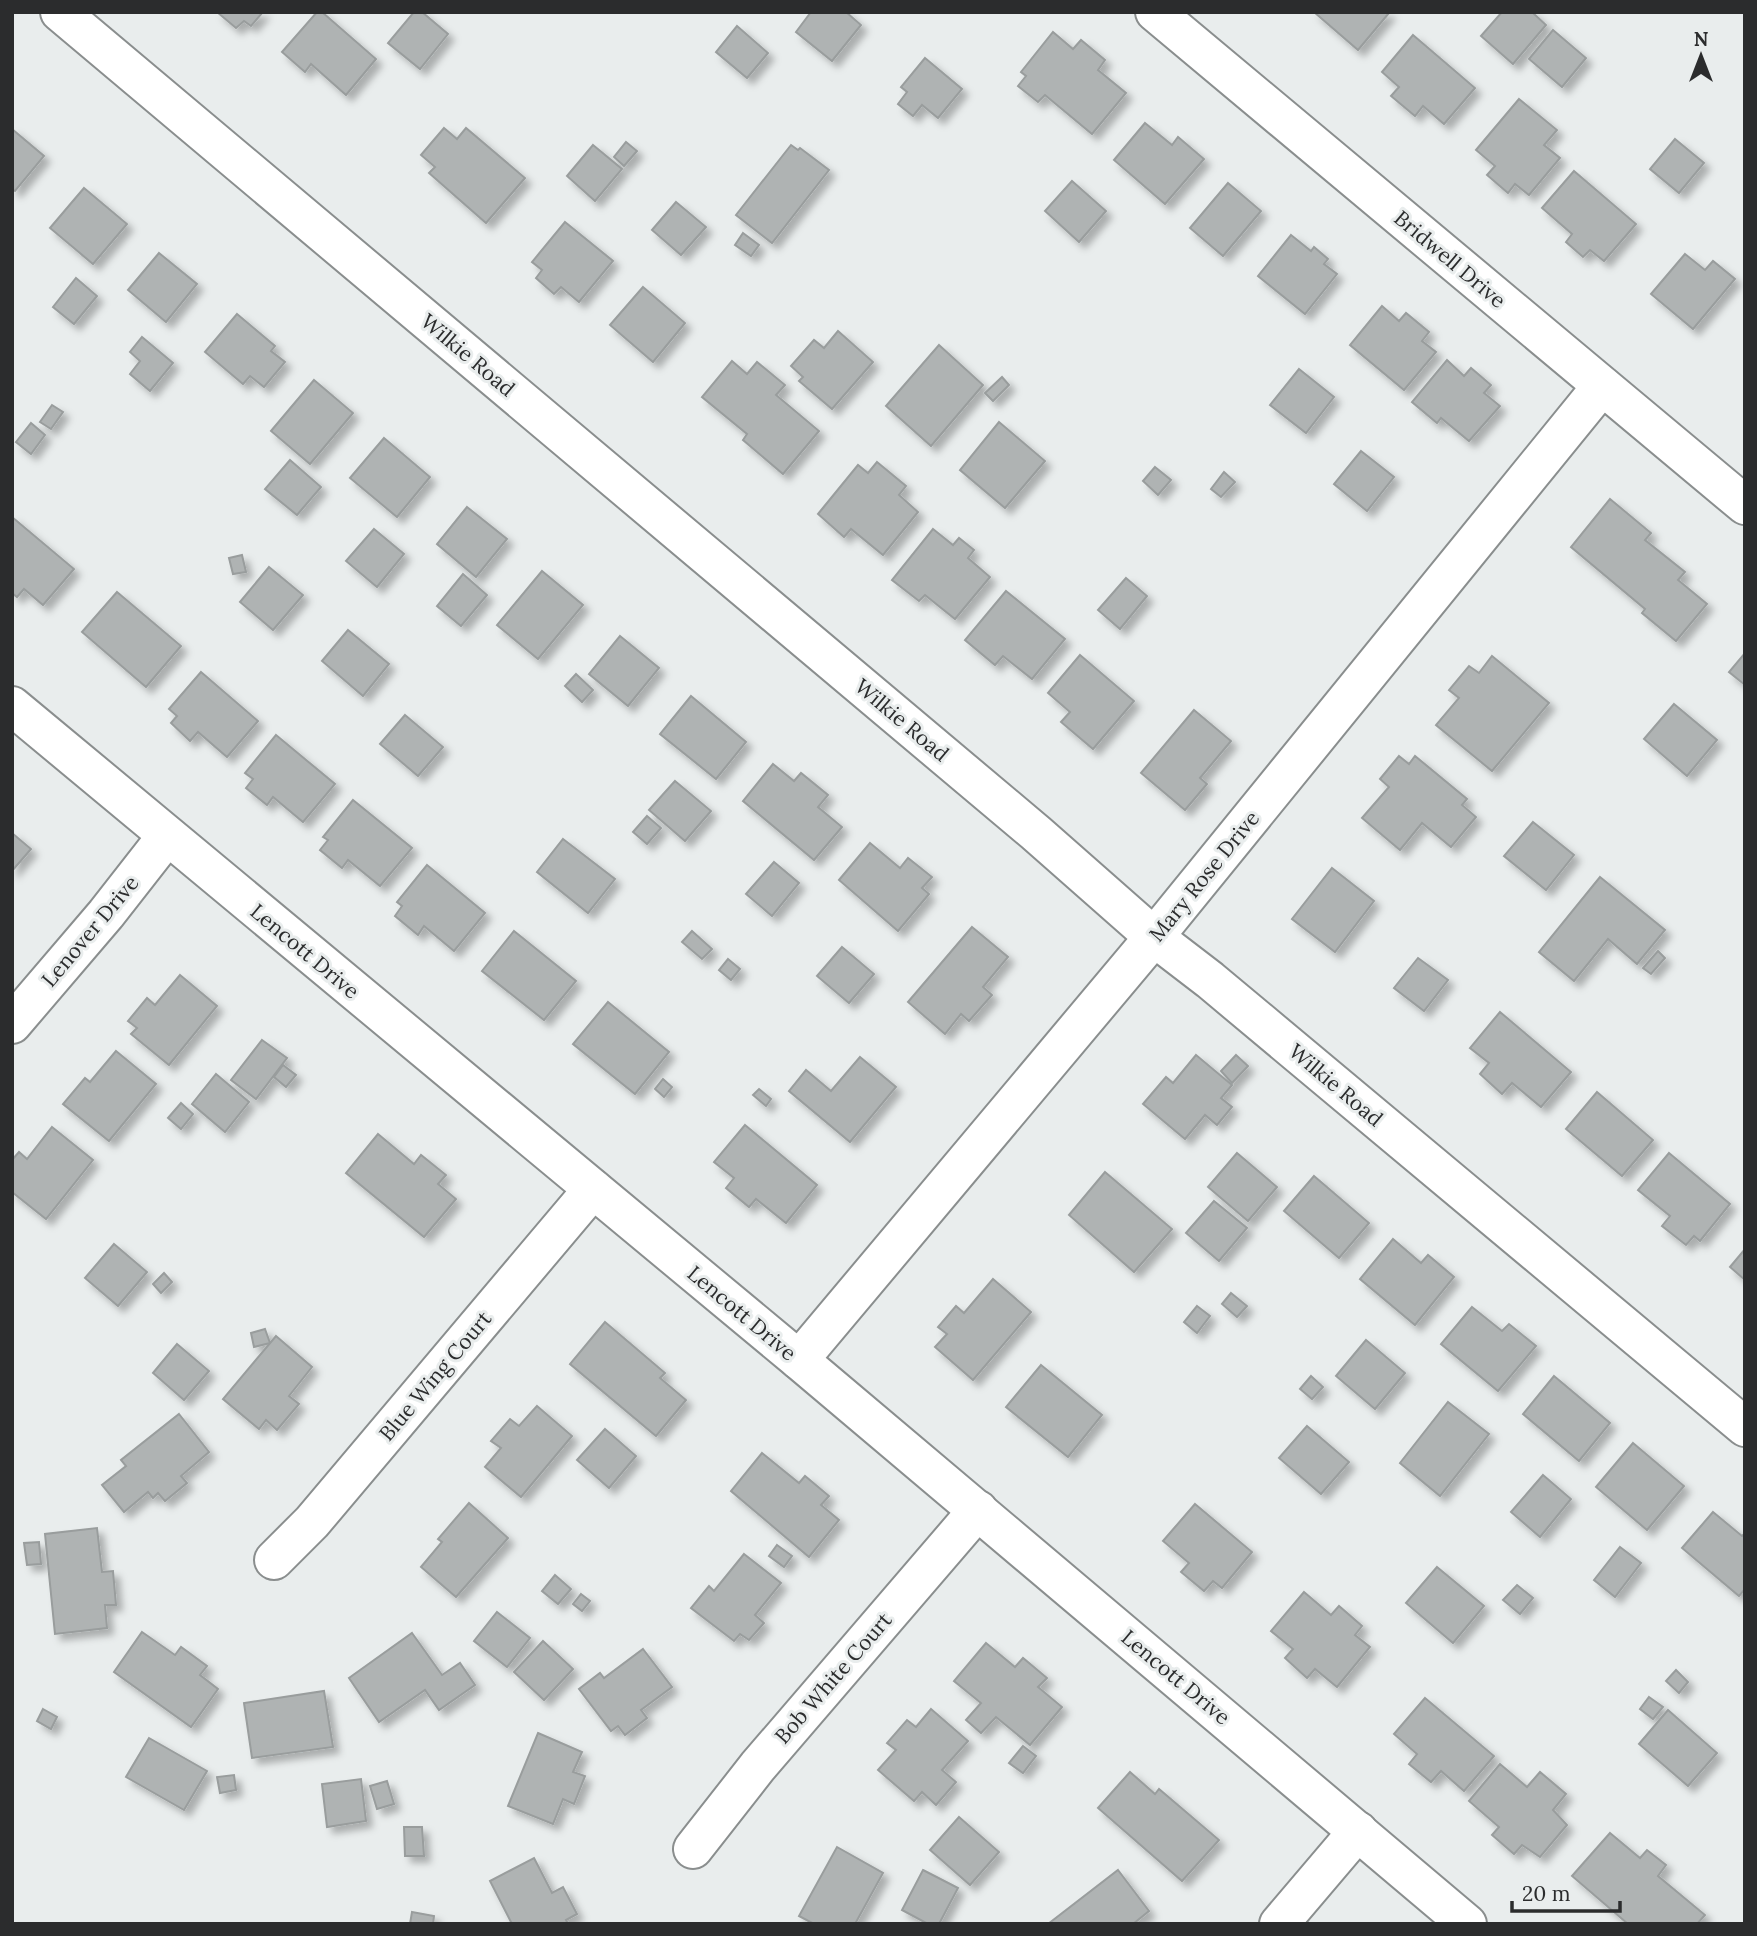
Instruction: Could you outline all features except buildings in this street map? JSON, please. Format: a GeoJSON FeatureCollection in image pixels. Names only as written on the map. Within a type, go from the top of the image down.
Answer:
{"type":"FeatureCollection","features":[{"type":"Feature","properties":{"kind":"street","name":"Wilkie Road"},"geometry":{"type":"LineString","coordinates":[[60,12],[1025,824],[1154,937],[1210,980],[1745,1427]]}},
{"type":"Feature","properties":{"kind":"street","name":"Bridwell Drive"},"geometry":{"type":"LineString","coordinates":[[1155,12],[1745,505]]}},
{"type":"Feature","properties":{"kind":"street","name":"Mary Rose Drive"},"geometry":{"type":"LineString","coordinates":[[799,1360],[1154,937],[1602,386]]}},
{"type":"Feature","properties":{"kind":"street","name":"Lencott Drive"},"geometry":{"type":"LineString","coordinates":[[12,706],[799,1360],[1467,1924]]}},
{"type":"Feature","properties":{"kind":"street","name":"Lenover Drive"},"geometry":{"type":"LineString","coordinates":[[12,1024],[107,914],[167,836]]}},
{"type":"Feature","properties":{"kind":"street","name":"Blue Wing Court"},"geometry":{"type":"LineString","coordinates":[[274,1560],[312,1522],[593,1189]]}},
{"type":"Feature","properties":{"kind":"street","name":"Bob White Court"},"geometry":{"type":"LineString","coordinates":[[693,1849],[758,1766],[978,1510]]}},
{"type":"Feature","properties":{"kind":"street"},"geometry":{"type":"LineString","coordinates":[[1279,1924],[1358,1831]]}}]}
